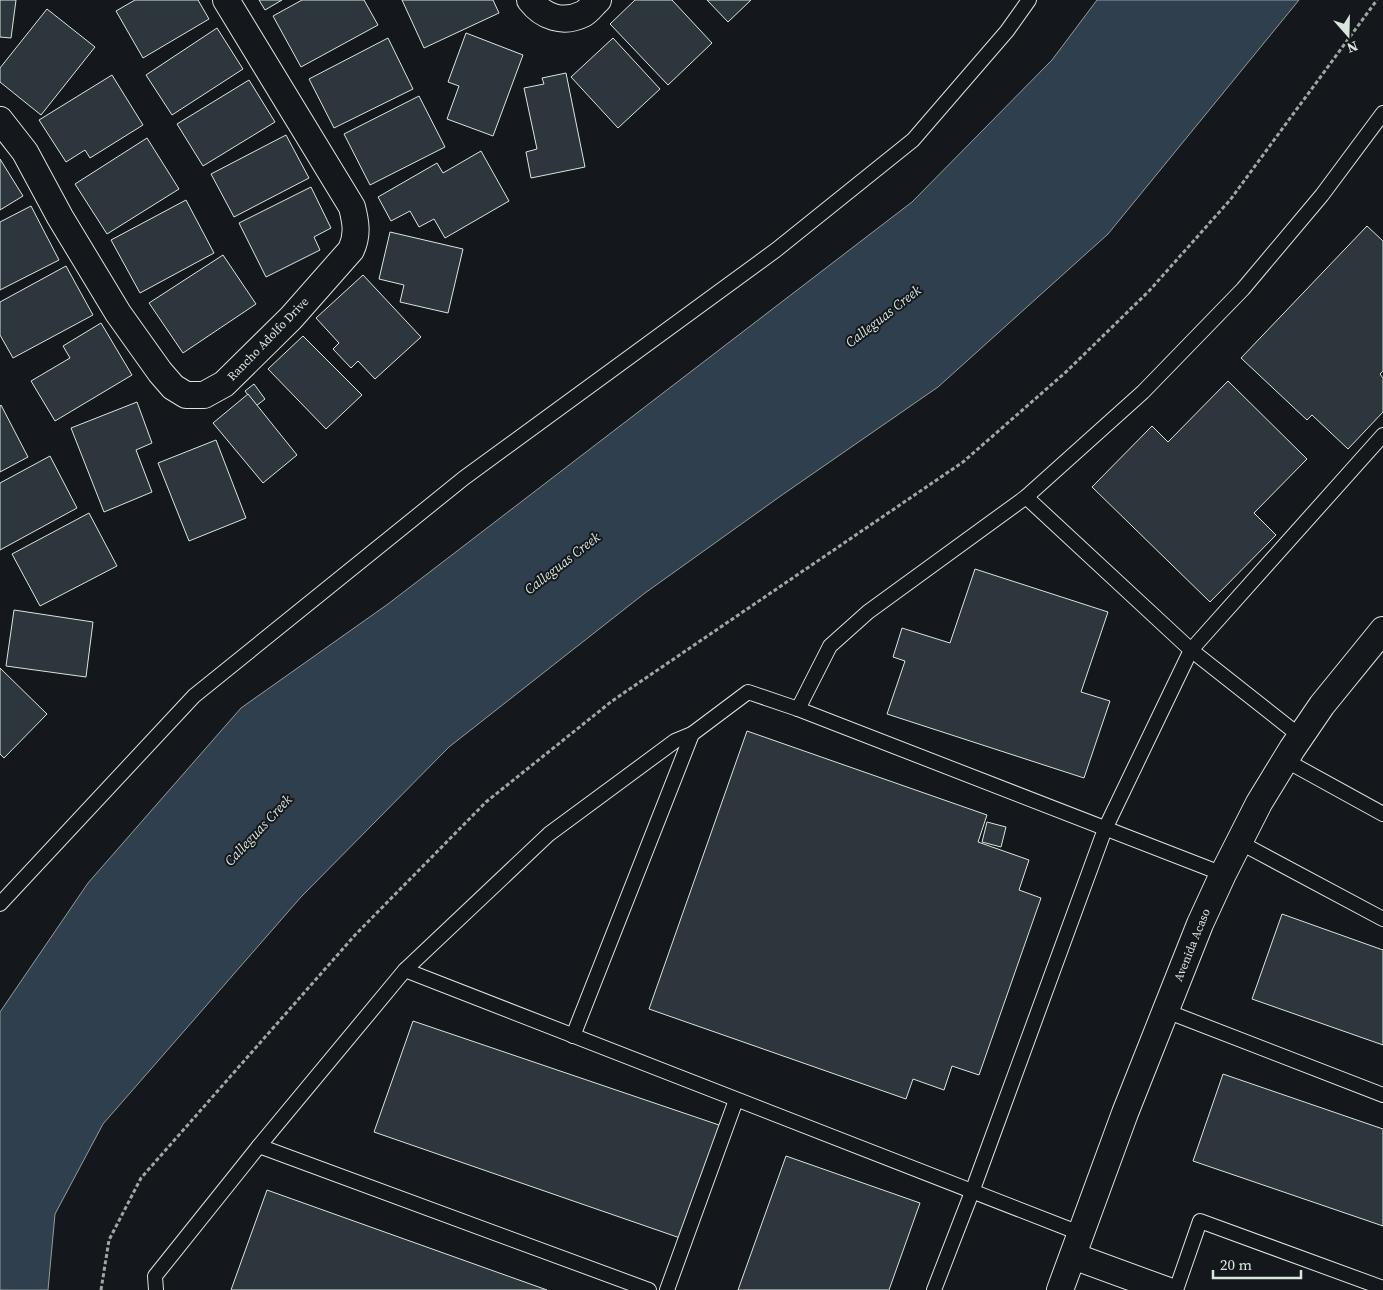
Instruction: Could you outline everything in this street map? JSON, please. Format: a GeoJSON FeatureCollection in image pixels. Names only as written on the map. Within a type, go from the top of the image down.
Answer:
{"type":"FeatureCollection","features":[{"type":"Feature","properties":{"kind":"street","name":"Rancho Adolfo Drive"},"geometry":{"type":"LineString","coordinates":[[0,120],[25,152],[118,313],[167,380],[173,388],[186,395],[204,395],[224,384],[291,318],[351,250],[355,242],[357,226],[352,207],[226,0]]}},
{"type":"Feature","properties":{"kind":"street"},"geometry":{"type":"LineString","coordinates":[[530,0],[535,7],[549,16],[565,20],[584,14],[598,0]]}},
{"type":"Feature","properties":{"kind":"street","name":"Avenida Acaso"},"geometry":{"type":"LineString","coordinates":[[1060,1290],[1126,1113],[1200,924],[1223,874],[1259,803],[1300,736],[1322,705],[1383,630]]}},
{"type":"Feature","properties":{"kind":"street"},"geometry":{"type":"LineString","coordinates":[[1078,1245],[1166,1290]]}},
{"type":"Feature","properties":{"kind":"lane"},"geometry":{"type":"LineString","coordinates":[[0,904],[194,696],[464,478],[776,250],[913,140],[1007,31],[1029,0]]}},
{"type":"Feature","properties":{"kind":"lane"},"geometry":{"type":"LineString","coordinates":[[798,709],[830,646],[868,612],[1026,497],[1143,392],[1243,289],[1322,195],[1383,113]]}},
{"type":"Feature","properties":{"kind":"lane"},"geometry":{"type":"LineString","coordinates":[[934,1290],[972,1192],[1105,829],[1191,650],[1383,435]]}},
{"type":"Feature","properties":{"kind":"lane"},"geometry":{"type":"LineString","coordinates":[[1026,497],[1191,650],[1300,736]]}},
{"type":"Feature","properties":{"kind":"lane"},"geometry":{"type":"LineString","coordinates":[[156,1290],[155,1276],[259,1146],[405,970],[549,834],[675,741],[692,734],[748,692],[798,709],[1223,874]]}},
{"type":"Feature","properties":{"kind":"lane"},"geometry":{"type":"LineString","coordinates":[[573,1036],[692,734]]}},
{"type":"Feature","properties":{"kind":"lane"},"geometry":{"type":"LineString","coordinates":[[1285,760],[1383,814]]}},
{"type":"Feature","properties":{"kind":"lane"},"geometry":{"type":"LineString","coordinates":[[1239,842],[1383,918]]}},
{"type":"Feature","properties":{"kind":"lane"},"geometry":{"type":"LineString","coordinates":[[405,970],[972,1192],[1078,1245]]}},
{"type":"Feature","properties":{"kind":"lane"},"geometry":{"type":"LineString","coordinates":[[1166,1011],[1383,1095]]}},
{"type":"Feature","properties":{"kind":"lane"},"geometry":{"type":"LineString","coordinates":[[667,1290],[736,1100]]}},
{"type":"Feature","properties":{"kind":"lane"},"geometry":{"type":"LineString","coordinates":[[259,1146],[649,1290]]}},
{"type":"Feature","properties":{"kind":"lane"},"geometry":{"type":"LineString","coordinates":[[1176,1290],[1200,1221],[1383,1288]]}},
{"type":"Feature","properties":{"kind":"path"},"geometry":{"type":"LineString","coordinates":[[101,1290],[109,1240],[141,1178],[355,935],[486,802],[612,701],[963,462],[1067,371],[1149,291],[1230,200],[1377,0]]}},
{"type":"Feature","properties":{"kind":"water","name":"Calleguas Creek"},"geometry":{"type":"Polygon","coordinates":[[[1097,0],[1299,0],[1108,234],[938,387],[645,593],[449,747],[301,897],[103,1124],[55,1214],[48,1290],[0,1290],[0,1012],[88,883],[241,708],[388,604],[912,202],[1052,60],[1097,0]]]}},
{"type":"Feature","properties":{"kind":"building"},"geometry":{"type":"Polygon","coordinates":[[[0,0],[16,0],[11,38],[0,37],[0,0]]]}},
{"type":"Feature","properties":{"kind":"building"},"geometry":{"type":"Polygon","coordinates":[[[135,0],[198,0],[209,19],[143,58],[116,11],[135,0]]]}},
{"type":"Feature","properties":{"kind":"building"},"geometry":{"type":"Polygon","coordinates":[[[259,0],[282,0],[265,10],[259,0]]]}},
{"type":"Feature","properties":{"kind":"building"},"geometry":{"type":"Polygon","coordinates":[[[302,0],[364,0],[378,25],[301,67],[273,16],[302,0]]]}},
{"type":"Feature","properties":{"kind":"building"},"geometry":{"type":"Polygon","coordinates":[[[402,0],[493,0],[499,13],[424,48],[402,0]]]}},
{"type":"Feature","properties":{"kind":"building"},"geometry":{"type":"Polygon","coordinates":[[[635,0],[672,0],[712,43],[668,85],[610,24],[635,0]]]}},
{"type":"Feature","properties":{"kind":"building"},"geometry":{"type":"Polygon","coordinates":[[[707,0],[751,0],[728,22],[707,0]]]}},
{"type":"Feature","properties":{"kind":"building"},"geometry":{"type":"Polygon","coordinates":[[[47,9],[95,47],[41,115],[0,82],[0,68],[47,9]]]}},
{"type":"Feature","properties":{"kind":"building"},"geometry":{"type":"Polygon","coordinates":[[[217,28],[243,69],[172,115],[146,75],[217,28]]]}},
{"type":"Feature","properties":{"kind":"building"},"geometry":{"type":"Polygon","coordinates":[[[466,33],[523,55],[493,136],[447,119],[459,86],[448,82],[466,33]]]}},
{"type":"Feature","properties":{"kind":"building"},"geometry":{"type":"Polygon","coordinates":[[[388,38],[413,89],[334,128],[309,79],[388,38]]]}},
{"type":"Feature","properties":{"kind":"building"},"geometry":{"type":"Polygon","coordinates":[[[613,38],[660,89],[618,128],[571,77],[613,38]]]}},
{"type":"Feature","properties":{"kind":"building"},"geometry":{"type":"Polygon","coordinates":[[[566,73],[585,167],[531,178],[526,152],[537,149],[524,88],[544,84],[542,78],[566,73]]]}},
{"type":"Feature","properties":{"kind":"building"},"geometry":{"type":"Polygon","coordinates":[[[112,75],[143,125],[90,158],[85,150],[66,162],[39,120],[112,75]]]}},
{"type":"Feature","properties":{"kind":"building"},"geometry":{"type":"Polygon","coordinates":[[[249,80],[275,122],[203,166],[177,124],[249,80]]]}},
{"type":"Feature","properties":{"kind":"building"},"geometry":{"type":"Polygon","coordinates":[[[419,96],[445,147],[370,185],[344,134],[419,96]]]}},
{"type":"Feature","properties":{"kind":"building"},"geometry":{"type":"Polygon","coordinates":[[[286,135],[309,178],[234,217],[211,174],[286,135]]]}},
{"type":"Feature","properties":{"kind":"building"},"geometry":{"type":"Polygon","coordinates":[[[147,138],[179,189],[107,234],[75,184],[147,138]]]}},
{"type":"Feature","properties":{"kind":"building"},"geometry":{"type":"Polygon","coordinates":[[[481,151],[509,201],[445,238],[434,219],[419,227],[410,211],[391,221],[378,197],[437,163],[443,173],[481,151]]]}},
{"type":"Feature","properties":{"kind":"building"},"geometry":{"type":"Polygon","coordinates":[[[0,159],[23,196],[0,210],[0,159]]]}},
{"type":"Feature","properties":{"kind":"building"},"geometry":{"type":"Polygon","coordinates":[[[311,187],[331,228],[314,237],[320,250],[266,277],[239,223],[311,187]]]}},
{"type":"Feature","properties":{"kind":"building"},"geometry":{"type":"Polygon","coordinates":[[[186,200],[214,253],[140,293],[111,240],[186,200]]]}},
{"type":"Feature","properties":{"kind":"building"},"geometry":{"type":"Polygon","coordinates":[[[31,206],[59,260],[0,290],[0,222],[31,206]]]}},
{"type":"Feature","properties":{"kind":"building"},"geometry":{"type":"Polygon","coordinates":[[[1367,226],[1383,241],[1383,371],[1380,374],[1383,378],[1383,412],[1348,449],[1312,415],[1307,420],[1241,358],[1367,226]]]}},
{"type":"Feature","properties":{"kind":"building"},"geometry":{"type":"Polygon","coordinates":[[[390,232],[463,249],[448,313],[400,302],[404,285],[379,279],[390,232]]]}},
{"type":"Feature","properties":{"kind":"building"},"geometry":{"type":"Polygon","coordinates":[[[223,255],[256,304],[183,353],[149,303],[223,255]]]}},
{"type":"Feature","properties":{"kind":"building"},"geometry":{"type":"Polygon","coordinates":[[[66,266],[93,315],[13,358],[0,335],[0,302],[66,266]]]}},
{"type":"Feature","properties":{"kind":"building"},"geometry":{"type":"Polygon","coordinates":[[[363,275],[421,337],[375,379],[358,361],[351,368],[333,349],[339,343],[316,318],[363,275]]]}},
{"type":"Feature","properties":{"kind":"building"},"geometry":{"type":"Polygon","coordinates":[[[101,323],[132,375],[55,421],[31,381],[70,358],[63,346],[101,323]]]}},
{"type":"Feature","properties":{"kind":"building"},"geometry":{"type":"Polygon","coordinates":[[[303,336],[362,395],[326,429],[268,369],[303,336]]]}},
{"type":"Feature","properties":{"kind":"building"},"geometry":{"type":"Polygon","coordinates":[[[1228,381],[1307,459],[1254,513],[1276,535],[1210,602],[1092,487],[1152,426],[1168,442],[1228,381]]]}},
{"type":"Feature","properties":{"kind":"building"},"geometry":{"type":"Polygon","coordinates":[[[254,384],[265,399],[256,406],[245,391],[254,384]]]}},
{"type":"Feature","properties":{"kind":"building"},"geometry":{"type":"Polygon","coordinates":[[[248,394],[297,455],[263,483],[213,423],[248,394]]]}},
{"type":"Feature","properties":{"kind":"building"},"geometry":{"type":"Polygon","coordinates":[[[137,402],[152,443],[136,450],[152,492],[104,512],[71,428],[137,402]]]}},
{"type":"Feature","properties":{"kind":"building"},"geometry":{"type":"Polygon","coordinates":[[[0,406],[28,457],[0,472],[0,406]]]}},
{"type":"Feature","properties":{"kind":"building"},"geometry":{"type":"Polygon","coordinates":[[[216,440],[246,518],[189,541],[158,463],[216,440]]]}},
{"type":"Feature","properties":{"kind":"building"},"geometry":{"type":"Polygon","coordinates":[[[50,456],[77,508],[0,550],[0,483],[50,456]]]}},
{"type":"Feature","properties":{"kind":"building"},"geometry":{"type":"Polygon","coordinates":[[[89,513],[117,566],[40,606],[12,554],[89,513]]]}},
{"type":"Feature","properties":{"kind":"building"},"geometry":{"type":"Polygon","coordinates":[[[975,569],[1108,612],[1081,692],[1110,701],[1084,778],[887,714],[905,661],[893,657],[902,628],[950,643],[975,569]]]}},
{"type":"Feature","properties":{"kind":"building"},"geometry":{"type":"Polygon","coordinates":[[[14,610],[93,622],[86,677],[6,666],[14,610]]]}},
{"type":"Feature","properties":{"kind":"building"},"geometry":{"type":"Polygon","coordinates":[[[0,668],[47,714],[4,758],[0,754],[0,668]]]}},
{"type":"Feature","properties":{"kind":"building"},"geometry":{"type":"Polygon","coordinates":[[[747,731],[987,815],[978,842],[1029,860],[1019,890],[1041,898],[979,1075],[952,1066],[944,1090],[913,1079],[906,1099],[649,1009],[747,731]]]}},
{"type":"Feature","properties":{"kind":"building"},"geometry":{"type":"Polygon","coordinates":[[[987,822],[1006,827],[1001,847],[982,842],[987,822]]]}},
{"type":"Feature","properties":{"kind":"building"},"geometry":{"type":"Polygon","coordinates":[[[1282,914],[1383,950],[1383,1045],[1252,999],[1282,914]]]}},
{"type":"Feature","properties":{"kind":"building"},"geometry":{"type":"Polygon","coordinates":[[[413,1021],[722,1126],[683,1239],[374,1132],[413,1021]]]}},
{"type":"Feature","properties":{"kind":"building"},"geometry":{"type":"Polygon","coordinates":[[[1223,1074],[1383,1129],[1383,1226],[1193,1161],[1223,1074]]]}},
{"type":"Feature","properties":{"kind":"building"},"geometry":{"type":"Polygon","coordinates":[[[786,1156],[920,1203],[889,1290],[738,1290],[786,1156]]]}},
{"type":"Feature","properties":{"kind":"building"},"geometry":{"type":"Polygon","coordinates":[[[267,1190],[547,1290],[231,1290],[267,1190]]]}}]}
